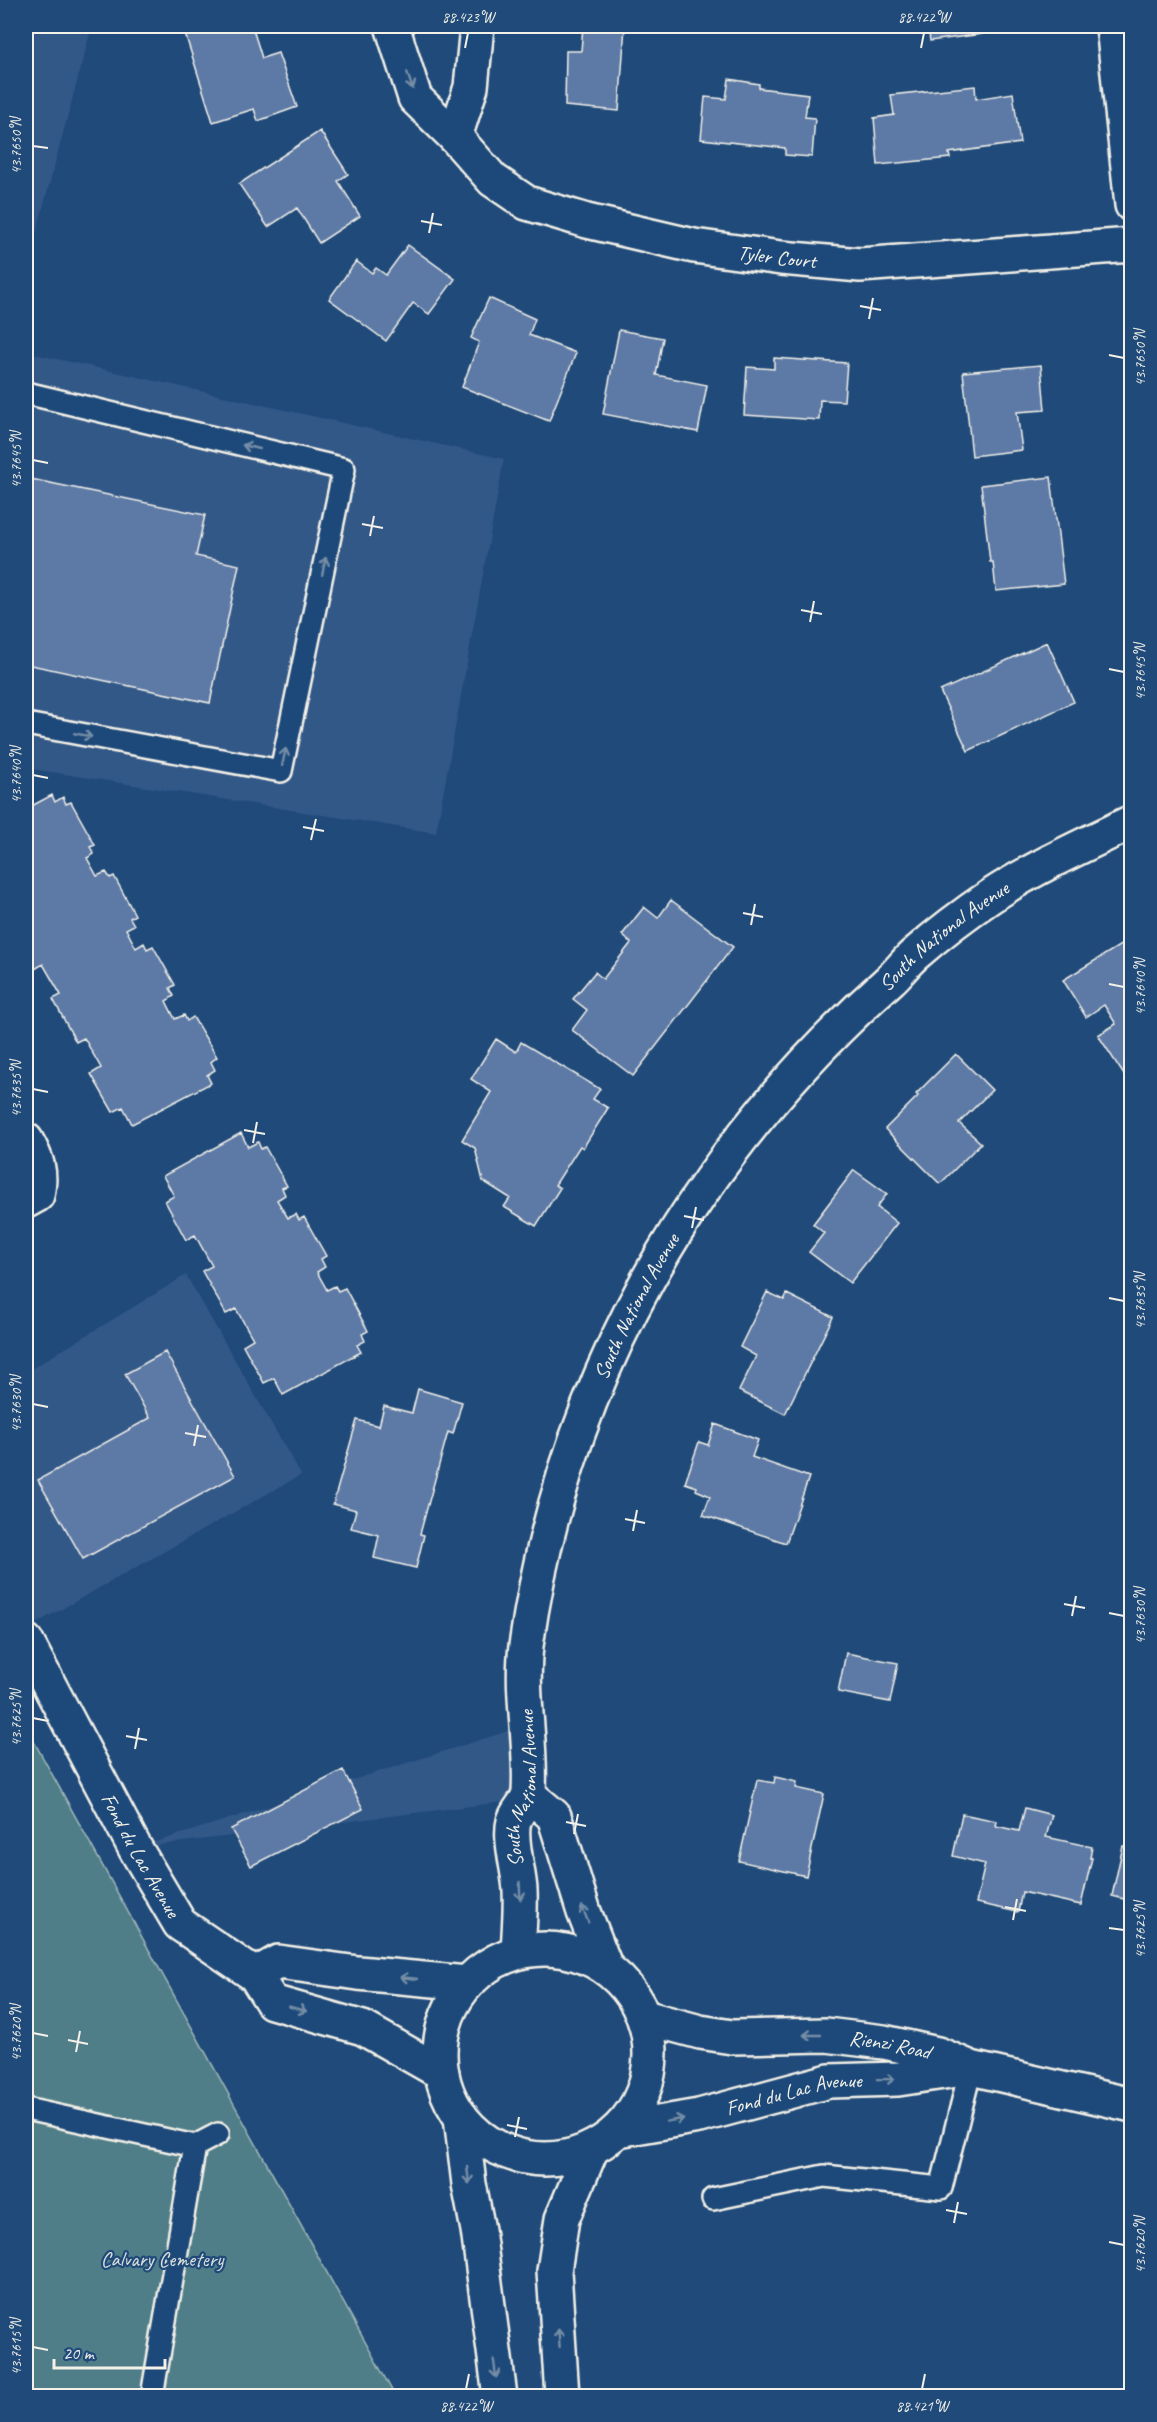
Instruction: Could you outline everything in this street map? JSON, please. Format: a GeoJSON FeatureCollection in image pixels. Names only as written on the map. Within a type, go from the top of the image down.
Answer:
{"type":"FeatureCollection","features":[{"type":"Feature","properties":{"kind":"main road","name":"Tyler Court"},"geometry":{"type":"LineString","coordinates":[[392,26],[415,98],[455,137],[493,180],[526,202],[610,228],[694,246],[781,258],[860,265],[1131,245]]}},
{"type":"Feature","properties":{"kind":"main road"},"geometry":{"type":"LineString","coordinates":[[455,137],[471,87],[477,26]]}},
{"type":"Feature","properties":{"kind":"main road"},"geometry":{"type":"LineString","coordinates":[[1113,26],[1131,205]]}},
{"type":"Feature","properties":{"kind":"main road","name":"South National Avenue"},"geometry":{"type":"LineString","coordinates":[[518,1952],[520,1887],[515,1854],[514,1822],[529,1795],[524,1665],[534,1600],[552,1518],[574,1447],[600,1377],[640,1293],[677,1228],[730,1150],[823,1043],[896,975],[912,957],[952,924],[999,891],[1054,860],[1131,822]]}},
{"type":"Feature","properties":{"kind":"main road"},"geometry":{"type":"LineString","coordinates":[[26,1140],[37,1159],[40,1178],[37,1195],[26,1201]]}},
{"type":"Feature","properties":{"kind":"main road","name":"Fond du Lac Avenue"},"geometry":{"type":"LineString","coordinates":[[26,1641],[135,1848],[180,1924],[255,1975],[272,2002],[363,2028],[442,2073]]}},
{"type":"Feature","properties":{"kind":"main road"},"geometry":{"type":"LineString","coordinates":[[529,1795],[554,1816],[584,1912],[606,1968]]}},
{"type":"Feature","properties":{"kind":"main road"},"geometry":{"type":"LineString","coordinates":[[562,2397],[554,2271],[562,2219],[605,2139],[637,2106],[648,2078],[650,2047],[644,2017],[629,1990],[606,1968],[579,1954],[549,1949],[518,1952],[489,1964],[467,1983],[451,2007],[441,2034],[442,2073],[447,2092],[461,2117],[482,2138],[507,2152],[536,2159],[565,2158],[605,2139]]}},
{"type":"Feature","properties":{"kind":"main road"},"geometry":{"type":"LineString","coordinates":[[255,1975],[278,1962],[358,1973],[467,1983]]}},
{"type":"Feature","properties":{"kind":"main road","name":"Rienzi Road"},"geometry":{"type":"LineString","coordinates":[[644,2017],[700,2032],[732,2037],[826,2035],[884,2042],[938,2054],[971,2068],[1131,2105]]}},
{"type":"Feature","properties":{"kind":"main road","name":"Fond du Lac Avenue"},"geometry":{"type":"LineString","coordinates":[[605,2139],[829,2081],[898,2079],[971,2068]]}},
{"type":"Feature","properties":{"kind":"main road"},"geometry":{"type":"LineString","coordinates":[[461,2117],[500,2397]]}},
{"type":"Feature","properties":{"kind":"lane"},"geometry":{"type":"LineString","coordinates":[[26,393],[344,469],[281,771],[26,724]]}},
{"type":"Feature","properties":{"kind":"lane"},"geometry":{"type":"LineString","coordinates":[[713,2199],[824,2176],[941,2188],[971,2068]]}},
{"type":"Feature","properties":{"kind":"lane"},"geometry":{"type":"LineString","coordinates":[[26,2109],[195,2146],[218,2134]]}},
{"type":"Feature","properties":{"kind":"lane"},"geometry":{"type":"LineString","coordinates":[[152,2397],[195,2146]]}},
{"type":"Feature","properties":{"kind":"shaded area"},"geometry":{"type":"Polygon","coordinates":[[[26,26],[92,26],[26,271],[26,26]]]}},
{"type":"Feature","properties":{"kind":"shaded area"},"geometry":{"type":"Polygon","coordinates":[[[26,352],[504,459],[436,833],[26,768],[26,352]]]}},
{"type":"Feature","properties":{"kind":"shaded area"},"geometry":{"type":"Polygon","coordinates":[[[186,1275],[301,1475],[26,1629],[26,1372],[186,1275]]]}},
{"type":"Feature","properties":{"kind":"shaded area"},"geometry":{"type":"Polygon","coordinates":[[[527,1725],[527,1799],[135,1848],[165,1839],[527,1725]]]}},
{"type":"Feature","properties":{"kind":"green space","name":"Calvary Cemetery"},"geometry":{"type":"Polygon","coordinates":[[[26,1727],[395,2396],[26,2396],[26,1727]]]}},
{"type":"Feature","properties":{"kind":"building"},"geometry":{"type":"Polygon","coordinates":[[[252,26],[262,58],[278,53],[297,107],[258,121],[254,109],[213,122],[183,27],[252,26]]]}},
{"type":"Feature","properties":{"kind":"building"},"geometry":{"type":"Polygon","coordinates":[[[583,26],[625,26],[619,111],[565,106],[566,51],[581,51],[583,26]]]}},
{"type":"Feature","properties":{"kind":"building"},"geometry":{"type":"Polygon","coordinates":[[[928,26],[980,26],[982,34],[930,41],[928,26]]]}},
{"type":"Feature","properties":{"kind":"building"},"geometry":{"type":"Polygon","coordinates":[[[729,79],[759,84],[759,88],[808,94],[805,117],[815,118],[812,157],[785,155],[785,148],[701,139],[705,97],[726,99],[729,79]]]}},
{"type":"Feature","properties":{"kind":"building"},"geometry":{"type":"Polygon","coordinates":[[[975,86],[976,99],[1013,93],[1020,143],[949,153],[950,158],[878,165],[874,118],[894,115],[891,95],[975,86]]]}},
{"type":"Feature","properties":{"kind":"building"},"geometry":{"type":"Polygon","coordinates":[[[320,131],[348,174],[338,181],[360,216],[319,243],[297,208],[268,227],[239,184],[320,131]]]}},
{"type":"Feature","properties":{"kind":"building"},"geometry":{"type":"Polygon","coordinates":[[[408,245],[455,279],[429,314],[413,303],[386,341],[329,299],[356,261],[372,273],[376,268],[386,275],[408,245]]]}},
{"type":"Feature","properties":{"kind":"building"},"geometry":{"type":"Polygon","coordinates":[[[489,298],[535,319],[529,335],[576,353],[549,421],[462,387],[479,342],[471,338],[489,298]]]}},
{"type":"Feature","properties":{"kind":"building"},"geometry":{"type":"Polygon","coordinates":[[[619,330],[663,338],[656,375],[707,385],[698,432],[603,414],[619,330]]]}},
{"type":"Feature","properties":{"kind":"building"},"geometry":{"type":"Polygon","coordinates":[[[774,358],[847,363],[844,401],[820,400],[819,420],[744,415],[747,367],[774,369],[774,358]]]}},
{"type":"Feature","properties":{"kind":"building"},"geometry":{"type":"Polygon","coordinates":[[[1041,365],[1045,410],[1017,412],[1022,450],[972,456],[963,372],[1041,365]]]}},
{"type":"Feature","properties":{"kind":"building"},"geometry":{"type":"Polygon","coordinates":[[[1051,477],[1064,584],[996,591],[993,562],[990,562],[981,485],[1051,477]]]}},
{"type":"Feature","properties":{"kind":"building"},"geometry":{"type":"Polygon","coordinates":[[[26,478],[205,515],[196,556],[239,565],[210,703],[26,664],[26,478]]]}},
{"type":"Feature","properties":{"kind":"building"},"geometry":{"type":"Polygon","coordinates":[[[1047,642],[1074,702],[968,751],[940,691],[1047,642]]]}},
{"type":"Feature","properties":{"kind":"building"},"geometry":{"type":"Polygon","coordinates":[[[52,795],[55,802],[63,797],[66,804],[71,802],[95,845],[90,847],[94,854],[87,858],[97,876],[106,872],[110,878],[114,876],[135,915],[130,918],[134,925],[126,929],[136,948],[144,943],[147,949],[153,946],[175,985],[170,988],[174,996],[166,1001],[175,1019],[184,1015],[187,1021],[193,1017],[217,1057],[211,1062],[215,1070],[207,1075],[211,1083],[132,1124],[123,1107],[113,1112],[91,1074],[101,1068],[84,1038],[76,1042],[53,999],[61,995],[43,964],[35,969],[26,951],[26,809],[52,795]]]}},
{"type":"Feature","properties":{"kind":"building"},"geometry":{"type":"Polygon","coordinates":[[[671,900],[733,947],[633,1076],[572,1030],[587,1010],[573,999],[595,972],[603,979],[631,943],[622,935],[644,907],[658,918],[671,900]]]}},
{"type":"Feature","properties":{"kind":"building"},"geometry":{"type":"Polygon","coordinates":[[[1132,938],[1132,1070],[1124,1075],[1098,1035],[1116,1024],[1104,1005],[1086,1017],[1063,980],[1132,938]]]}},
{"type":"Feature","properties":{"kind":"building"},"geometry":{"type":"Polygon","coordinates":[[[496,1039],[516,1052],[521,1042],[600,1089],[593,1099],[608,1108],[583,1148],[580,1146],[555,1185],[560,1188],[536,1226],[504,1207],[510,1198],[483,1181],[475,1148],[462,1140],[491,1092],[471,1079],[496,1039]]]}},
{"type":"Feature","properties":{"kind":"building"},"geometry":{"type":"Polygon","coordinates":[[[956,1054],[992,1090],[959,1123],[981,1143],[940,1184],[885,1129],[956,1054]]]}},
{"type":"Feature","properties":{"kind":"building"},"geometry":{"type":"Polygon","coordinates":[[[241,1133],[248,1147],[258,1142],[261,1149],[265,1147],[287,1186],[282,1188],[285,1195],[277,1200],[288,1218],[296,1214],[299,1220],[304,1217],[326,1256],[321,1259],[325,1267],[317,1272],[327,1290],[335,1286],[338,1291],[345,1288],[368,1331],[362,1334],[365,1341],[357,1345],[361,1352],[283,1395],[274,1378],[264,1383],[243,1345],[253,1339],[236,1309],[226,1314],[202,1271],[212,1266],[195,1235],[186,1240],[165,1201],[174,1196],[163,1176],[241,1133]]]}},
{"type":"Feature","properties":{"kind":"building"},"geometry":{"type":"Polygon","coordinates":[[[854,1170],[887,1194],[877,1207],[897,1223],[850,1283],[809,1252],[824,1233],[813,1224],[854,1170]]]}},
{"type":"Feature","properties":{"kind":"building"},"geometry":{"type":"Polygon","coordinates":[[[767,1292],[784,1300],[787,1294],[833,1317],[785,1414],[739,1391],[756,1356],[740,1347],[767,1292]]]}},
{"type":"Feature","properties":{"kind":"building"},"geometry":{"type":"Polygon","coordinates":[[[165,1352],[235,1476],[83,1559],[38,1480],[150,1418],[125,1374],[165,1352]]]}},
{"type":"Feature","properties":{"kind":"building"},"geometry":{"type":"Polygon","coordinates":[[[418,1389],[462,1402],[453,1434],[448,1432],[420,1534],[424,1535],[416,1568],[374,1558],[379,1535],[351,1528],[356,1510],[333,1504],[357,1420],[379,1426],[384,1406],[412,1413],[418,1389]]]}},
{"type":"Feature","properties":{"kind":"building"},"geometry":{"type":"Polygon","coordinates":[[[715,1424],[758,1440],[752,1457],[809,1477],[786,1543],[703,1515],[710,1496],[696,1490],[697,1487],[685,1483],[699,1442],[708,1445],[715,1424]]]}},
{"type":"Feature","properties":{"kind":"building"},"geometry":{"type":"Polygon","coordinates":[[[846,1653],[898,1663],[890,1702],[838,1692],[846,1653]]]}},
{"type":"Feature","properties":{"kind":"building"},"geometry":{"type":"Polygon","coordinates":[[[343,1770],[363,1809],[251,1866],[231,1829],[343,1770]]]}},
{"type":"Feature","properties":{"kind":"building"},"geometry":{"type":"Polygon","coordinates":[[[775,1777],[797,1782],[796,1788],[824,1794],[806,1876],[739,1861],[757,1780],[774,1783],[775,1777]]]}},
{"type":"Feature","properties":{"kind":"building"},"geometry":{"type":"Polygon","coordinates":[[[1025,1808],[1052,1815],[1046,1837],[1092,1847],[1090,1858],[1092,1858],[1081,1905],[1022,1892],[1018,1912],[976,1903],[985,1864],[953,1856],[962,1814],[997,1821],[996,1826],[1019,1831],[1025,1808]]]}},
{"type":"Feature","properties":{"kind":"building"},"geometry":{"type":"Polygon","coordinates":[[[1123,1846],[1132,1848],[1132,1901],[1112,1896],[1123,1846]]]}}]}
